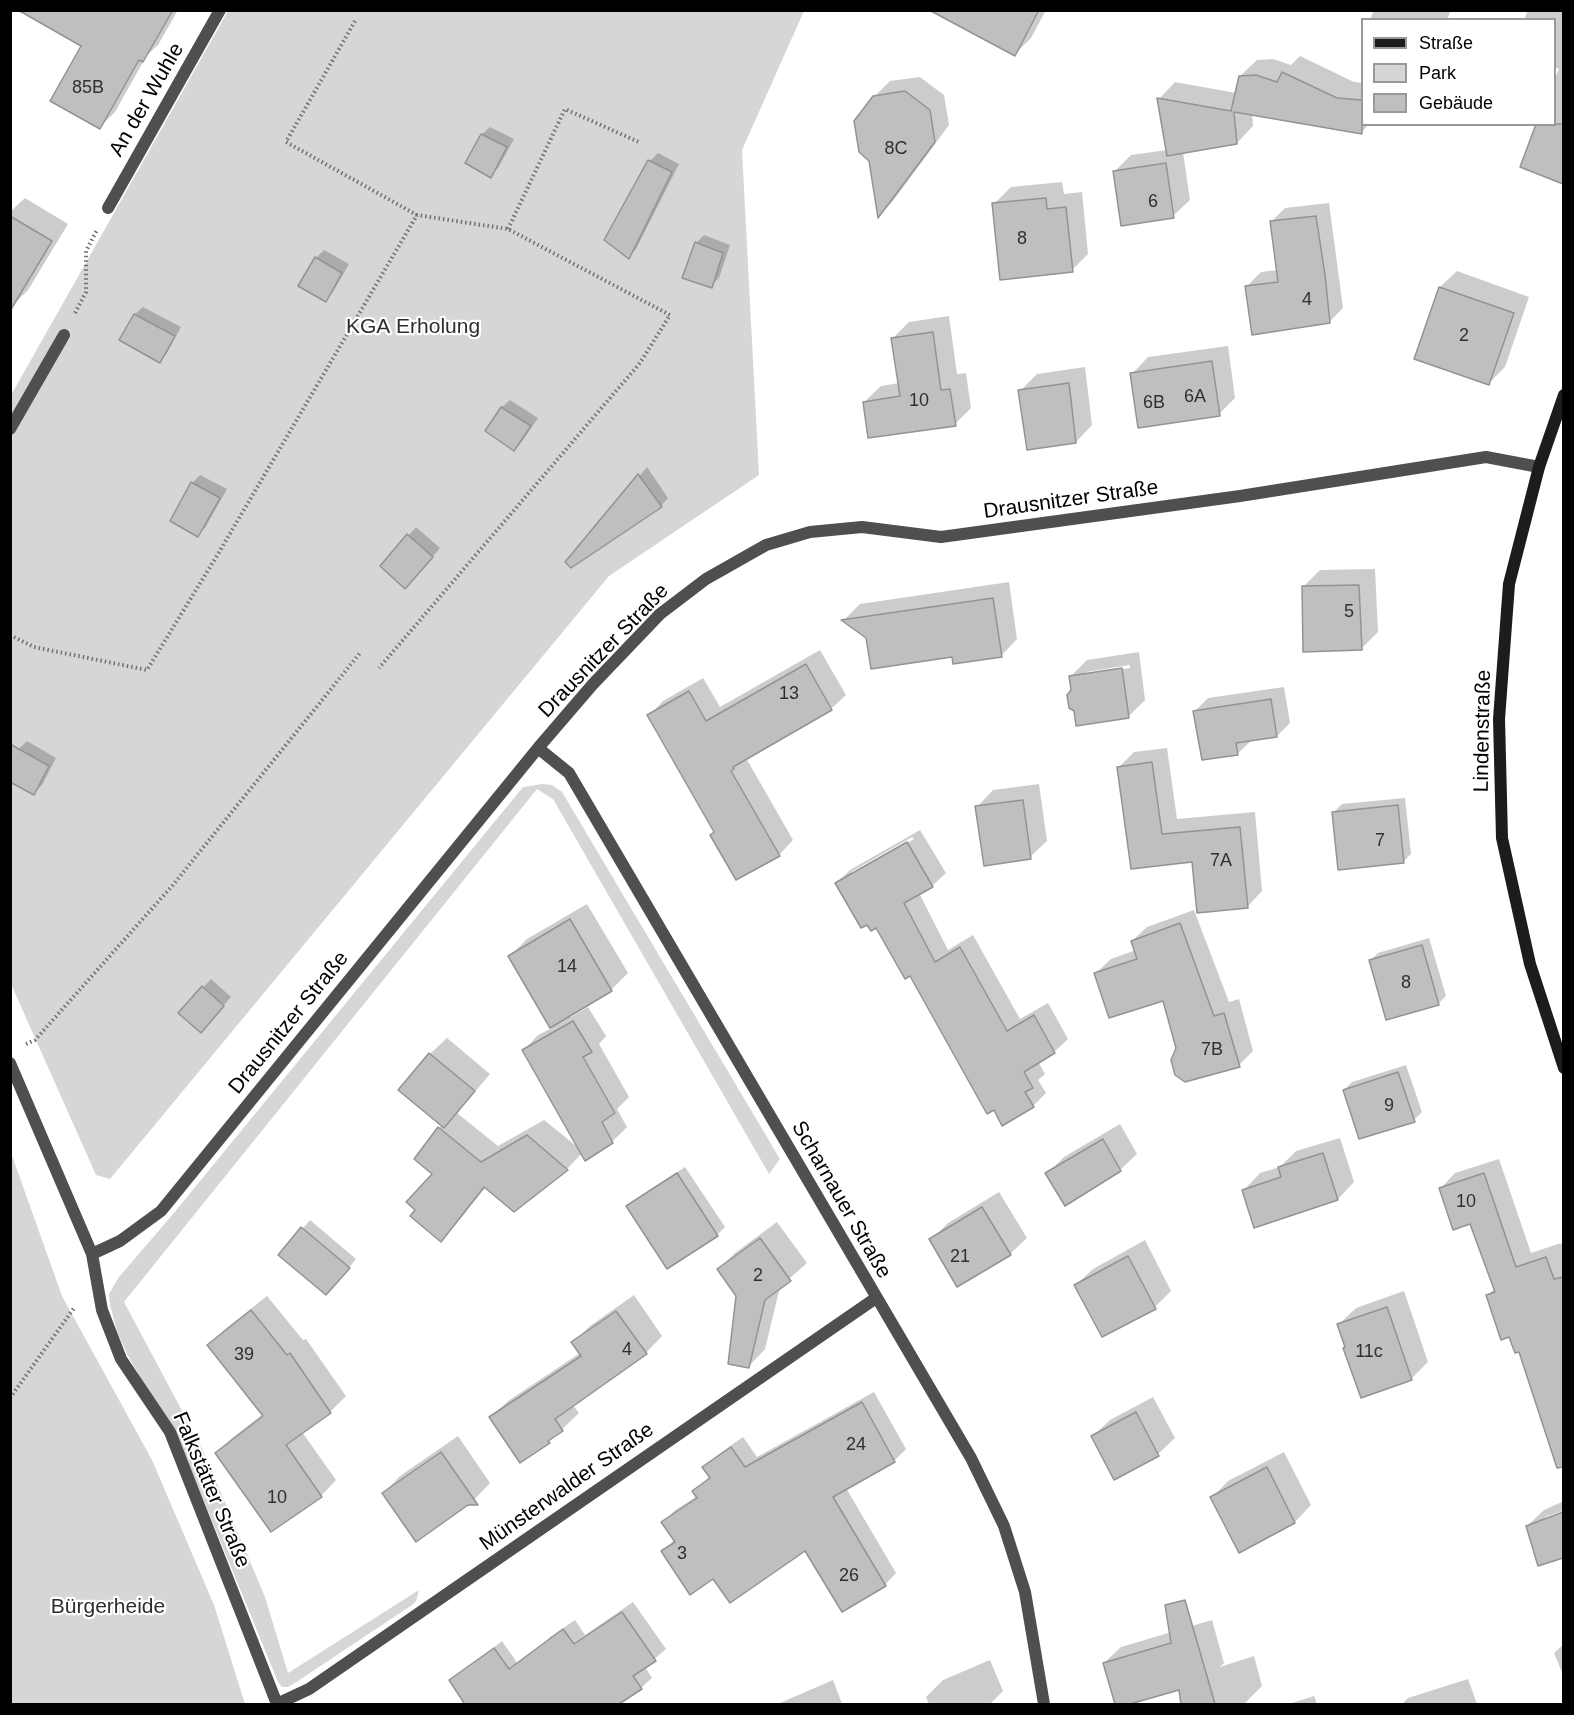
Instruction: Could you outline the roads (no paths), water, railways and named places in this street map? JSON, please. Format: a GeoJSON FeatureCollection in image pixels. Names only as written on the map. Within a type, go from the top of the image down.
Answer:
{"type":"FeatureCollection","features":[{"type":"Feature","properties":{"kind":"street","name":"An der Wuhle"},"geometry":{"type":"LineString","coordinates":[[108,208],[220,10]]}},
{"type":"Feature","properties":{"kind":"street"},"geometry":{"type":"LineString","coordinates":[[10,429],[64,335]]}},
{"type":"Feature","properties":{"kind":"street","name":"Lindenstraße"},"geometry":{"type":"LineString","coordinates":[[1563,395],[1539,468],[1509,584],[1499,719],[1502,838],[1530,964],[1563,1068]]}},
{"type":"Feature","properties":{"kind":"street","name":"Drausnitzer Straße"},"geometry":{"type":"LineString","coordinates":[[92,1254],[120,1241],[161,1211],[538,748],[593,684],[660,614],[706,579],[766,545],[810,532],[862,527],[941,537],[1240,496],[1486,457],[1539,468]]}},
{"type":"Feature","properties":{"kind":"street","name":"Scharnauer Straße"},"geometry":{"type":"LineString","coordinates":[[538,748],[569,773],[971,1458],[1004,1526],[1025,1592],[1044,1704]]}},
{"type":"Feature","properties":{"kind":"street","name":"Falkstätter Straße"},"geometry":{"type":"LineString","coordinates":[[10,1063],[92,1254],[102,1310],[121,1359],[170,1432],[277,1704]]}},
{"type":"Feature","properties":{"kind":"street","name":"Münsterwalder Straße"},"geometry":{"type":"LineString","coordinates":[[277,1704],[309,1689],[876,1298]]}},
{"type":"Feature","properties":{"kind":"park label","name":"KGA Erholung"},"geometry":{"type":"Point","coordinates":[413,327]}},
{"type":"Feature","properties":{"kind":"park label","name":"Bürgerheide"},"geometry":{"type":"Point","coordinates":[108,1607]}}]}
